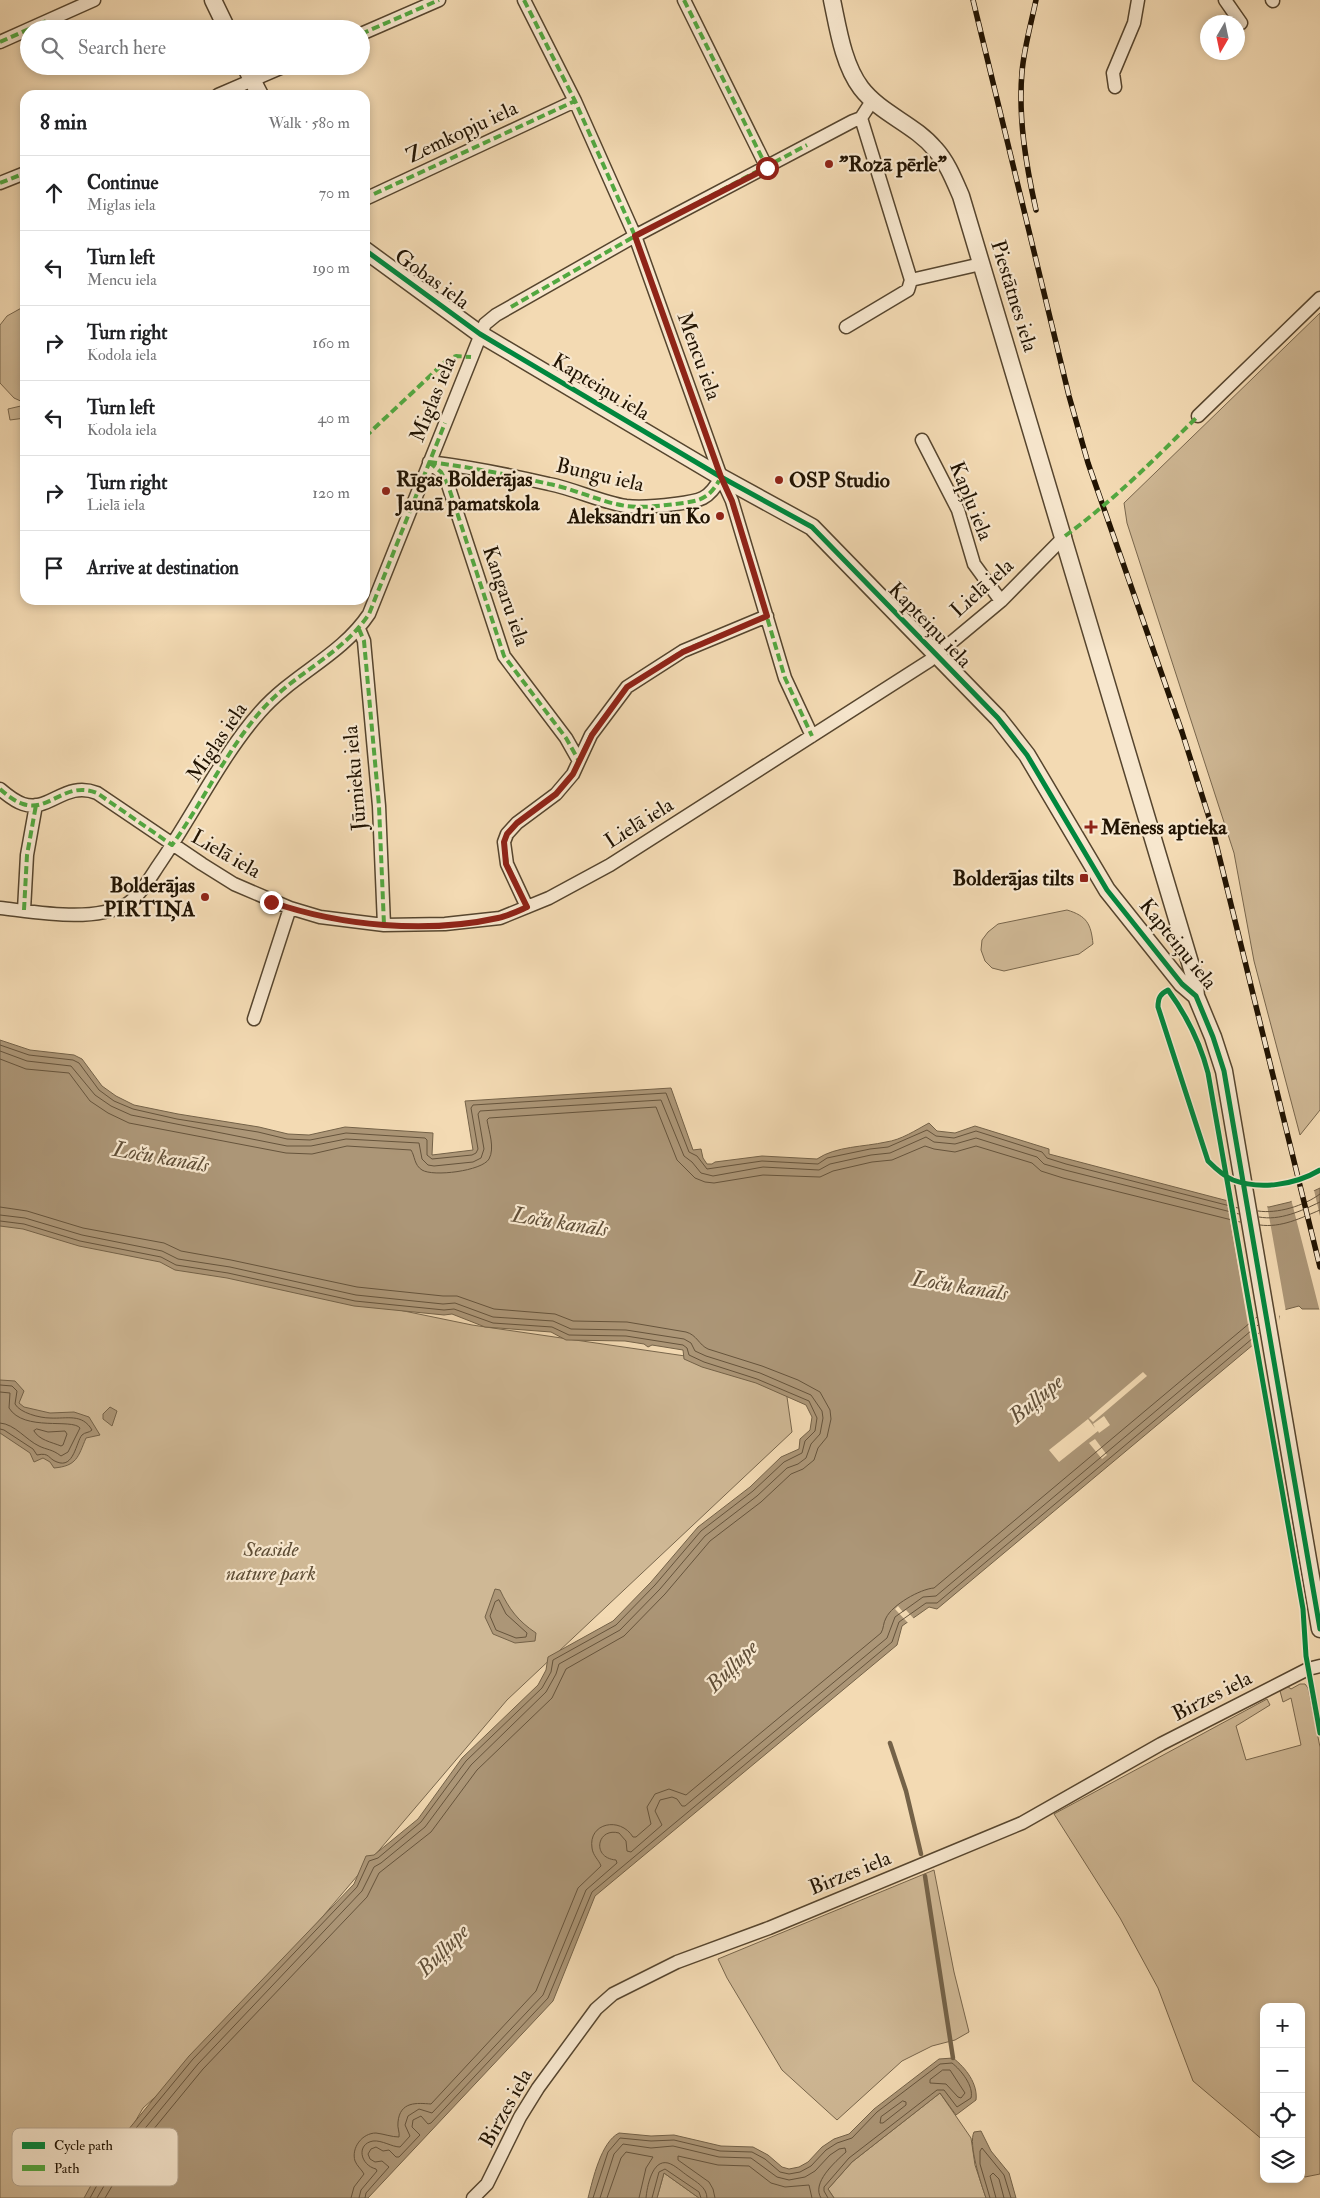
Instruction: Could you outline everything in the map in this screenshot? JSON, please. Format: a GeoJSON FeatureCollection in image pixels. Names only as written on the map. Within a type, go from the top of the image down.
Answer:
{"type":"FeatureCollection","features":[{"type":"Feature","properties":{"kind":"street"},"geometry":{"type":"LineString","coordinates":[[49,20],[94,0]]}},
{"type":"Feature","properties":{"kind":"street"},"geometry":{"type":"LineString","coordinates":[[213,0],[223,20]]}},
{"type":"Feature","properties":{"kind":"street"},"geometry":{"type":"LineString","coordinates":[[370,30],[439,0]]}},
{"type":"Feature","properties":{"kind":"street","name":"Mencu iela"},"geometry":{"type":"LineString","coordinates":[[524,0],[575,101],[635,236],[721,477],[732,501],[793,698],[812,736]]}},
{"type":"Feature","properties":{"kind":"street"},"geometry":{"type":"LineString","coordinates":[[684,0],[767,168]]}},
{"type":"Feature","properties":{"kind":"street","name":"Piestātnes iela"},"geometry":{"type":"LineString","coordinates":[[832,0],[842,43],[859,86],[872,101],[905,124],[934,148],[962,196],[981,264],[1065,536],[1194,976],[1196,996]]}},
{"type":"Feature","properties":{"kind":"street"},"geometry":{"type":"LineString","coordinates":[[1115,87],[1113,73],[1134,22],[1138,0]]}},
{"type":"Feature","properties":{"kind":"street"},"geometry":{"type":"LineString","coordinates":[[1225,0],[1236,15]]}},
{"type":"Feature","properties":{"kind":"street"},"geometry":{"type":"LineString","coordinates":[[0,42],[20,33]]}},
{"type":"Feature","properties":{"kind":"street"},"geometry":{"type":"LineString","coordinates":[[230,90],[266,75]]}},
{"type":"Feature","properties":{"kind":"street","name":"Zemkopju iela"},"geometry":{"type":"LineString","coordinates":[[370,197],[575,101]]}},
{"type":"Feature","properties":{"kind":"street"},"geometry":{"type":"LineString","coordinates":[[846,327],[908,290],[911,280],[861,118],[872,101]]}},
{"type":"Feature","properties":{"kind":"street","name":"Miglas iela"},"geometry":{"type":"LineString","coordinates":[[0,908],[55,914],[90,913],[114,909],[127,904],[138,894],[172,845],[235,746],[260,712],[285,687],[324,660],[359,629],[369,614],[485,324],[496,315],[635,236],[861,118]]}},
{"type":"Feature","properties":{"kind":"street"},"geometry":{"type":"LineString","coordinates":[[0,183],[20,175]]}},
{"type":"Feature","properties":{"kind":"street","name":"Gobas iela"},"geometry":{"type":"LineString","coordinates":[[370,254],[480,334]]}},
{"type":"Feature","properties":{"kind":"street"},"geometry":{"type":"LineString","coordinates":[[911,280],[981,264]]}},
{"type":"Feature","properties":{"kind":"street"},"geometry":{"type":"LineString","coordinates":[[1198,416],[1320,298]]}},
{"type":"Feature","properties":{"kind":"street","name":"Kapteiņu iela"},"geometry":{"type":"LineString","coordinates":[[480,334],[721,477],[799,518],[812,527],[998,718],[1027,755],[1108,890],[1182,984],[1196,996],[1213,1037],[1224,1071],[1320,1629]]}},
{"type":"Feature","properties":{"kind":"street","name":"Kapļu iela"},"geometry":{"type":"LineString","coordinates":[[922,440],[958,510],[974,564],[1001,600]]}},
{"type":"Feature","properties":{"kind":"street","name":"Bungu iela"},"geometry":{"type":"LineString","coordinates":[[430,462],[565,487],[602,500],[627,506],[656,507],[693,502],[710,494],[721,477]]}},
{"type":"Feature","properties":{"kind":"street","name":"Kangaru iela"},"geometry":{"type":"LineString","coordinates":[[430,462],[441,472],[448,485],[504,656],[566,738],[579,761]]}},
{"type":"Feature","properties":{"kind":"street","name":"Lielā iela"},"geometry":{"type":"LineString","coordinates":[[172,845],[234,884],[271,902],[320,917],[384,925],[410,926],[500,918],[549,898],[618,861],[936,655],[1001,600],[1065,536]]}},
{"type":"Feature","properties":{"kind":"street"},"geometry":{"type":"LineString","coordinates":[[527,907],[506,864],[504,842],[507,834],[517,823],[556,794],[573,774],[592,735],[627,687],[683,652],[767,616]]}},
{"type":"Feature","properties":{"kind":"street","name":"Jūrnieku iela"},"geometry":{"type":"LineString","coordinates":[[359,629],[364,641],[378,806],[384,925]]}},
{"type":"Feature","properties":{"kind":"street"},"geometry":{"type":"LineString","coordinates":[[0,789],[25,805],[36,805],[51,801],[73,789],[88,789],[97,793],[172,845]]}},
{"type":"Feature","properties":{"kind":"street"},"geometry":{"type":"LineString","coordinates":[[24,910],[27,855],[36,805]]}},
{"type":"Feature","properties":{"kind":"street"},"geometry":{"type":"LineString","coordinates":[[254,1019],[290,908]]}},
{"type":"Feature","properties":{"kind":"street","name":"Birzes iela"},"geometry":{"type":"LineString","coordinates":[[473,2198],[487,2184],[520,2117],[538,2088],[596,2009],[613,1994],[677,1962],[769,1928],[1022,1823],[1161,1744],[1308,1669],[1320,1666]]}},
{"type":"Feature","properties":{"kind":"green space"},"geometry":{"type":"Polygon","coordinates":[[[20,309],[20,401],[14,398],[0,383],[0,325],[7,316],[20,309]]]}},
{"type":"Feature","properties":{"kind":"green space"},"geometry":{"type":"Polygon","coordinates":[[[1320,313],[1320,1110],[1300,1135],[1254,961],[1234,853],[1127,523],[1124,503],[1320,313]]]}},
{"type":"Feature","properties":{"kind":"green space"},"geometry":{"type":"Polygon","coordinates":[[[20,406],[20,419],[10,420],[8,409],[20,406]]]}},
{"type":"Feature","properties":{"kind":"green space"},"geometry":{"type":"Polygon","coordinates":[[[1067,910],[1083,918],[1091,931],[1093,944],[1079,954],[1004,971],[992,968],[985,961],[981,950],[982,940],[998,924],[1067,910]]]}},
{"type":"Feature","properties":{"kind":"green space","name":"Seaside nature park"},"geometry":{"type":"Polygon","coordinates":[[[0,1219],[297,1289],[472,1325],[754,1366],[785,1383],[792,1432],[507,1700],[215,2043],[143,2108],[131,2128],[12,2128],[12,2186],[98,2186],[91,2198],[0,2198],[0,1219]]]}},
{"type":"Feature","properties":{"kind":"green space"},"geometry":{"type":"Polygon","coordinates":[[[1300,1684],[1305,1684],[1308,1688],[1320,1747],[1320,2174],[1305,2177],[1305,2003],[1260,2003],[1260,2138],[1193,2081],[1158,1988],[1120,1918],[1054,1814],[1267,1699],[1270,1705],[1236,1726],[1246,1760],[1301,1745],[1291,1698],[1283,1702],[1280,1691],[1287,1686],[1291,1689],[1300,1684]]]}},
{"type":"Feature","properties":{"kind":"green space"},"geometry":{"type":"Polygon","coordinates":[[[934,1870],[954,1972],[969,2032],[955,2040],[932,2046],[902,2061],[837,2120],[782,2070],[727,1978],[718,1959],[934,1870]]]}},
{"type":"Feature","properties":{"kind":"green space"},"geometry":{"type":"Polygon","coordinates":[[[940,2093],[971,2138],[975,2165],[986,2198],[834,2198],[828,2189],[852,2162],[940,2093]]]}},
{"type":"Feature","properties":{"kind":"green space"},"geometry":{"type":"Polygon","coordinates":[[[664,2173],[699,2198],[657,2198],[664,2173]]]}},
{"type":"Feature","properties":{"kind":"water"},"geometry":{"type":"Polygon","coordinates":[[[0,1040],[30,1050],[74,1055],[82,1059],[102,1086],[134,1105],[259,1127],[288,1134],[309,1135],[345,1127],[433,1133],[432,1155],[473,1150],[465,1101],[671,1088],[693,1150],[701,1149],[707,1164],[762,1156],[817,1159],[841,1149],[892,1141],[929,1123],[937,1131],[955,1133],[975,1126],[1049,1149],[1049,1154],[1232,1202],[1269,1207],[1290,1202],[1320,1188],[1320,1309],[1302,1309],[1299,1306],[1280,1311],[1278,1324],[937,1609],[929,1607],[902,1626],[897,1645],[595,1896],[553,2001],[368,2198],[84,2198],[91,2186],[178,2186],[178,2128],[130,2128],[189,2056],[354,1884],[366,1856],[374,1855],[418,1819],[462,1758],[538,1685],[546,1670],[548,1657],[613,1621],[651,1582],[698,1527],[750,1487],[781,1457],[799,1449],[800,1439],[810,1430],[812,1417],[806,1405],[756,1383],[702,1367],[684,1359],[683,1350],[652,1345],[648,1347],[644,1344],[625,1341],[566,1340],[551,1332],[485,1327],[452,1314],[444,1315],[354,1306],[227,1278],[175,1270],[160,1262],[79,1246],[23,1229],[0,1226],[0,1040]]]}},
{"type":"Feature","properties":{"kind":"water"},"geometry":{"type":"Polygon","coordinates":[[[0,1380],[15,1381],[24,1391],[19,1403],[24,1407],[50,1413],[74,1412],[89,1417],[100,1435],[86,1438],[76,1459],[68,1465],[54,1468],[50,1462],[43,1458],[34,1462],[30,1453],[0,1433],[0,1380]]]}},
{"type":"Feature","properties":{"kind":"water"},"geometry":{"type":"Polygon","coordinates":[[[110,1407],[117,1411],[112,1426],[103,1419],[103,1414],[110,1407]]]}},
{"type":"Feature","properties":{"kind":"water"},"geometry":{"type":"Polygon","coordinates":[[[495,1589],[500,1590],[515,1614],[536,1633],[535,1641],[515,1643],[493,1634],[485,1617],[495,1589]]]}},
{"type":"Feature","properties":{"kind":"water"},"geometry":{"type":"Polygon","coordinates":[[[953,2058],[973,2082],[976,2100],[956,2115],[940,2093],[852,2162],[828,2189],[834,2198],[699,2198],[664,2173],[657,2198],[588,2198],[595,2171],[607,2144],[619,2133],[651,2136],[674,2135],[721,2146],[753,2147],[768,2155],[782,2167],[789,2169],[799,2167],[808,2162],[822,2147],[834,2139],[849,2134],[874,2109],[939,2059],[953,2058]]]}},
{"type":"Feature","properties":{"kind":"water"},"geometry":{"type":"Polygon","coordinates":[[[981,2131],[991,2151],[1009,2173],[1016,2198],[986,2198],[976,2164],[973,2145],[974,2132],[981,2131]]]}},
{"type":"Feature","properties":{"kind":"pier"},"geometry":{"type":"Polygon","coordinates":[[[1314,1190],[1320,1216],[1320,1312],[1291,1199],[1314,1190]]]}},
{"type":"Feature","properties":{"kind":"pier"},"geometry":{"type":"Polygon","coordinates":[[[1226,1197],[1267,1205],[1286,1312],[1279,1316],[1280,1326],[1252,1348],[1226,1197]]]}},
{"type":"Feature","properties":{"kind":"pier"},"geometry":{"type":"Polygon","coordinates":[[[1143,1372],[1147,1376],[1093,1422],[1089,1418],[1143,1372]]]}},
{"type":"Feature","properties":{"kind":"pier"},"geometry":{"type":"Polygon","coordinates":[[[1104,1416],[1110,1425],[1099,1433],[1098,1431],[1059,1462],[1049,1450],[1088,1419],[1095,1428],[1093,1424],[1104,1416]]]}},
{"type":"Feature","properties":{"kind":"pier"},"geometry":{"type":"Polygon","coordinates":[[[1095,1439],[1107,1455],[1102,1459],[1089,1443],[1095,1439]]]}},
{"type":"Feature","properties":{"kind":"pier"},"geometry":{"type":"Polygon","coordinates":[[[898,1606],[903,1612],[906,1610],[915,1620],[909,1624],[895,1609],[898,1606]]]}},
{"type":"Feature","properties":{"kind":"waterway"},"geometry":{"type":"LineString","coordinates":[[890,1743],[906,1791],[921,1854]]}},
{"type":"Feature","properties":{"kind":"waterway"},"geometry":{"type":"LineString","coordinates":[[925,1876],[953,2058]]}},
{"type":"Feature","properties":{"kind":"railway"},"geometry":{"type":"LineString","coordinates":[[973,0],[1069,396],[1088,463],[1182,732],[1212,827],[1320,1267]]}},
{"type":"Feature","properties":{"kind":"railway"},"geometry":{"type":"LineString","coordinates":[[1036,0],[1024,54],[1021,107],[1029,176],[1036,210]]}},
{"type":"Feature","properties":{"kind":"marked path"},"geometry":{"type":"LineString","coordinates":[[370,30],[439,0]]}},
{"type":"Feature","properties":{"kind":"marked path"},"geometry":{"type":"LineString","coordinates":[[524,0],[575,101],[635,236],[698,414]]}},
{"type":"Feature","properties":{"kind":"marked path"},"geometry":{"type":"LineString","coordinates":[[684,0],[767,168]]}},
{"type":"Feature","properties":{"kind":"marked path"},"geometry":{"type":"LineString","coordinates":[[0,42],[20,33]]}},
{"type":"Feature","properties":{"kind":"marked path"},"geometry":{"type":"LineString","coordinates":[[374,194],[575,101]]}},
{"type":"Feature","properties":{"kind":"marked path"},"geometry":{"type":"LineString","coordinates":[[511,307],[635,236],[807,145]]}},
{"type":"Feature","properties":{"kind":"marked path"},"geometry":{"type":"LineString","coordinates":[[0,183],[20,175]]}},
{"type":"Feature","properties":{"kind":"marked path"},"geometry":{"type":"LineString","coordinates":[[370,432],[447,360],[456,356],[471,357]]}},
{"type":"Feature","properties":{"kind":"marked path"},"geometry":{"type":"LineString","coordinates":[[1065,536],[1117,494],[1198,416]]}},
{"type":"Feature","properties":{"kind":"marked path"},"geometry":{"type":"LineString","coordinates":[[0,789],[17,801],[32,806],[76,790],[97,793],[172,845],[236,744],[260,712],[287,687],[345,642],[369,614],[445,423]]}},
{"type":"Feature","properties":{"kind":"marked path"},"geometry":{"type":"LineString","coordinates":[[429,462],[441,472],[448,485],[504,656],[566,738],[579,761]]}},
{"type":"Feature","properties":{"kind":"marked path"},"geometry":{"type":"LineString","coordinates":[[429,462],[559,486],[607,502],[632,507],[684,503],[703,498],[717,485],[721,477]]}},
{"type":"Feature","properties":{"kind":"marked path"},"geometry":{"type":"LineString","coordinates":[[747,550],[785,678],[812,736]]}},
{"type":"Feature","properties":{"kind":"marked path"},"geometry":{"type":"LineString","coordinates":[[527,907],[507,864],[504,842],[507,834],[517,823],[556,794],[573,774],[591,735],[627,687],[683,651],[767,616]]}},
{"type":"Feature","properties":{"kind":"marked path"},"geometry":{"type":"LineString","coordinates":[[359,629],[364,641],[379,806],[384,925]]}},
{"type":"Feature","properties":{"kind":"marked path"},"geometry":{"type":"LineString","coordinates":[[24,910],[27,855],[36,805]]}},
{"type":"Feature","properties":{"kind":"cycle path"},"geometry":{"type":"LineString","coordinates":[[370,254],[480,334],[721,477],[812,527],[998,718],[1027,755],[1107,890],[1182,984],[1196,996],[1213,1037],[1224,1071],[1320,1629]]}},
{"type":"Feature","properties":{"kind":"cycle path"},"geometry":{"type":"LineString","coordinates":[[1320,1170],[1289,1182],[1254,1185],[1229,1178],[1226,1176],[1219,1172],[1208,1161],[1158,1007],[1159,999],[1163,993],[1168,990],[1187,1020],[1197,1040],[1208,1073],[1274,1445],[1303,1609],[1306,1656],[1320,1733]]}},
{"type":"Feature","properties":{"kind":"place","name":"\"Rozā pērle\""},"geometry":{"type":"Point","coordinates":[829,164]}},
{"type":"Feature","properties":{"kind":"place","name":"OSP Studio"},"geometry":{"type":"Point","coordinates":[779,480]}},
{"type":"Feature","properties":{"kind":"place","name":"Rīgas Bolderājas Jaunā pamatskola"},"geometry":{"type":"Point","coordinates":[386,491]}},
{"type":"Feature","properties":{"kind":"place","name":"Aleksandri un Ko"},"geometry":{"type":"Point","coordinates":[720,516]}},
{"type":"Feature","properties":{"kind":"place","name":"Mēness aptieka"},"geometry":{"type":"Point","coordinates":[1091,827]}},
{"type":"Feature","properties":{"kind":"place","name":"Bolderājas tilts"},"geometry":{"type":"Point","coordinates":[1084,878]}},
{"type":"Feature","properties":{"kind":"place","name":"Bolderājas PIRTIŅA"},"geometry":{"type":"Point","coordinates":[205,897]}},
{"type":"Feature","properties":{"kind":"route"},"geometry":{"type":"LineString","coordinates":[[271,902],[320,917],[384,925],[410,926],[500,918],[527,907],[506,864],[504,842],[507,834],[517,823],[556,794],[573,774],[592,735],[627,687],[683,652],[767,616],[732,501],[721,477],[635,236],[767,168]]}},
{"type":"Feature","properties":{"kind":"water label","name":"Loču kanāls"},"geometry":{"type":"Point","coordinates":[161,1157]}},
{"type":"Feature","properties":{"kind":"water label","name":"Loču kanāls"},"geometry":{"type":"Point","coordinates":[560,1222]}},
{"type":"Feature","properties":{"kind":"water label","name":"Loču kanāls"},"geometry":{"type":"Point","coordinates":[960,1286]}},
{"type":"Feature","properties":{"kind":"water label","name":"Buļļupe"},"geometry":{"type":"Point","coordinates":[1036,1399]}},
{"type":"Feature","properties":{"kind":"water label","name":"Buļļupe"},"geometry":{"type":"Point","coordinates":[732,1666]}},
{"type":"Feature","properties":{"kind":"water label","name":"Buļļupe"},"geometry":{"type":"Point","coordinates":[443,1950]}}]}
